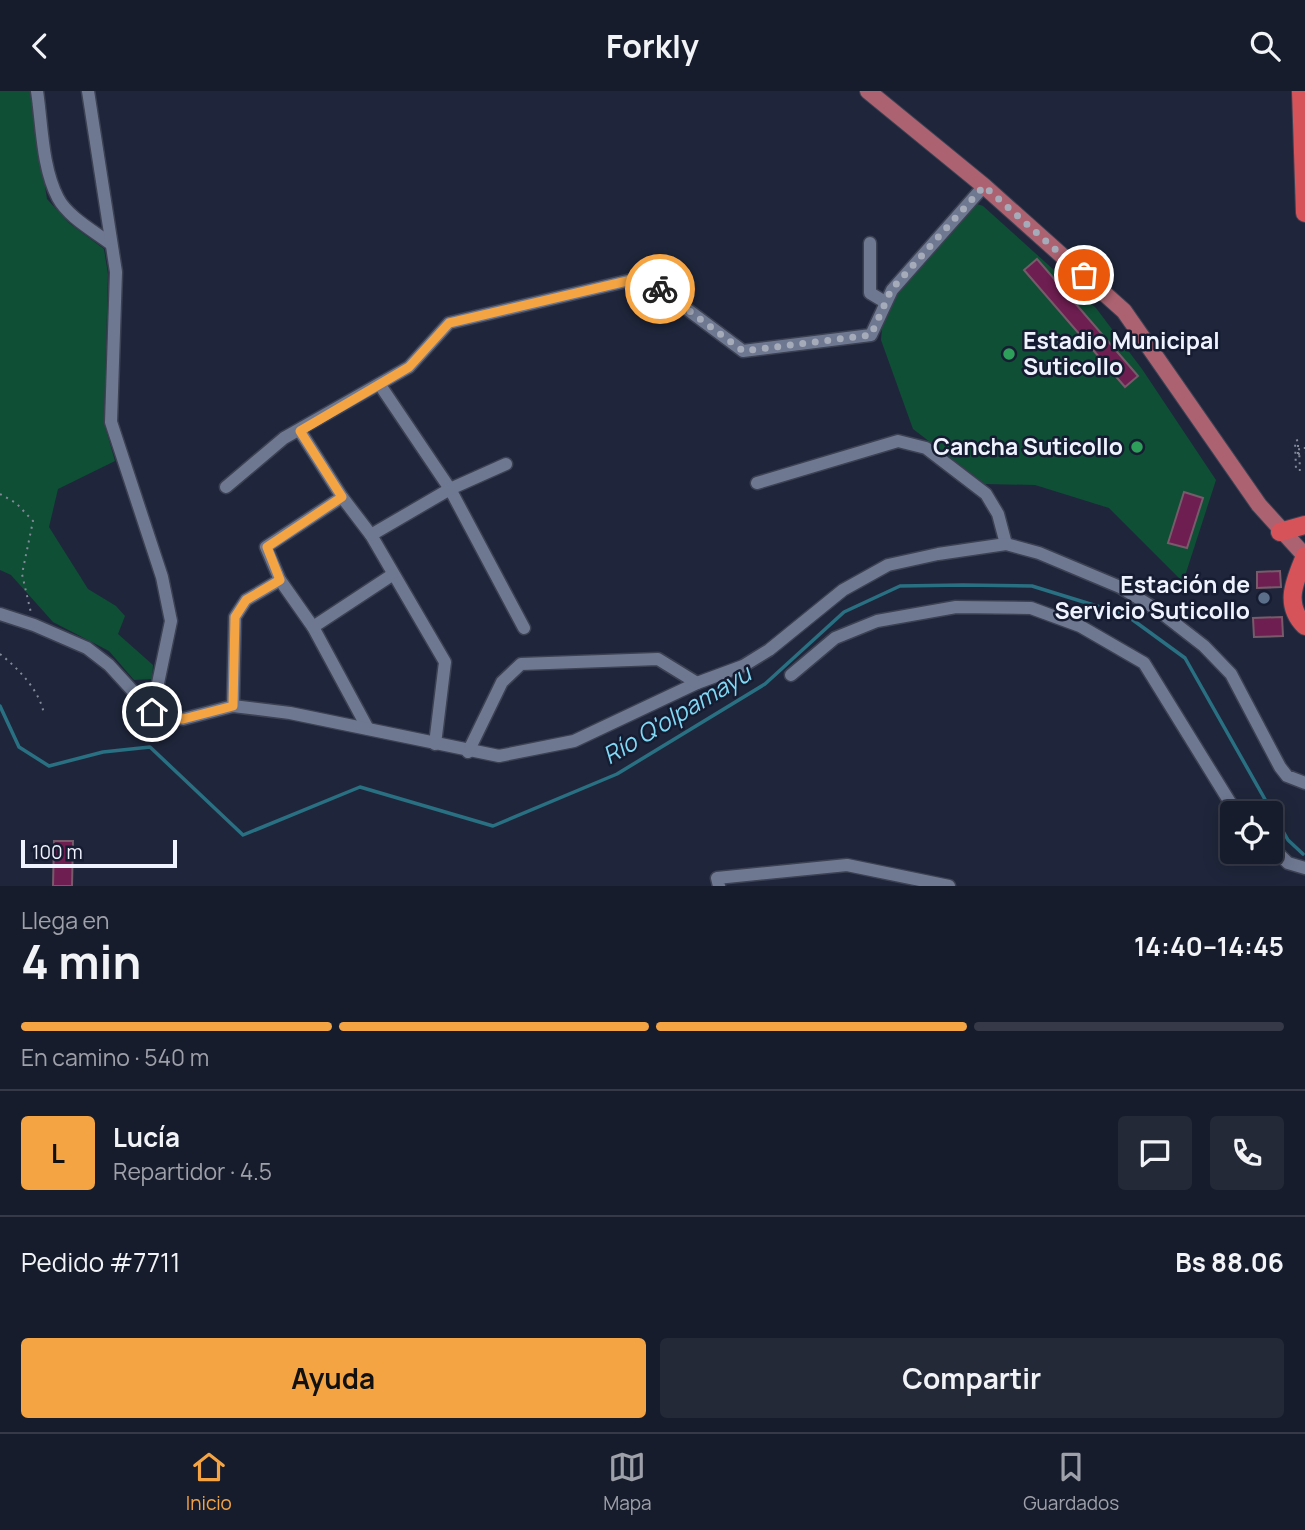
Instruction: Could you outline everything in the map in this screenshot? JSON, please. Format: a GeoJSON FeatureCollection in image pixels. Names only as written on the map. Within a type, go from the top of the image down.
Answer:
{"type":"FeatureCollection","features":[{"type":"Feature","properties":{"kind":"highway"},"geometry":{"type":"LineString","coordinates":[[1301,91],[1305,213]]}},
{"type":"Feature","properties":{"kind":"highway"},"geometry":{"type":"LineString","coordinates":[[1280,532],[1305,525]]}},
{"type":"Feature","properties":{"kind":"highway"},"geometry":{"type":"LineString","coordinates":[[1305,556],[1295,580],[1292,601],[1294,614],[1305,626]]}},
{"type":"Feature","properties":{"kind":"main road"},"geometry":{"type":"LineString","coordinates":[[869,91],[984,186],[1124,311],[1280,532],[1305,556]]}},
{"type":"Feature","properties":{"kind":"main road"},"geometry":{"type":"LineString","coordinates":[[1280,532],[1292,559],[1295,580]]}},
{"type":"Feature","properties":{"kind":"street"},"geometry":{"type":"LineString","coordinates":[[37,91],[51,178],[58,199],[75,217],[111,244]]}},
{"type":"Feature","properties":{"kind":"street"},"geometry":{"type":"LineString","coordinates":[[88,91],[116,272],[111,422],[162,577],[171,621],[152,712]]}},
{"type":"Feature","properties":{"kind":"street"},"geometry":{"type":"LineString","coordinates":[[226,487],[284,438],[409,367],[449,323],[644,277],[743,351],[871,335],[891,290],[984,186]]}},
{"type":"Feature","properties":{"kind":"street"},"geometry":{"type":"LineString","coordinates":[[870,243],[870,293],[885,302]]}},
{"type":"Feature","properties":{"kind":"street"},"geometry":{"type":"LineString","coordinates":[[380,385],[450,489],[524,628]]}},
{"type":"Feature","properties":{"kind":"street"},"geometry":{"type":"LineString","coordinates":[[300,431],[342,497],[371,535],[445,662],[435,744]]}},
{"type":"Feature","properties":{"kind":"street"},"geometry":{"type":"LineString","coordinates":[[757,483],[898,441],[926,448],[986,494],[998,514],[1006,544]]}},
{"type":"Feature","properties":{"kind":"street"},"geometry":{"type":"LineString","coordinates":[[371,535],[450,489],[506,464]]}},
{"type":"Feature","properties":{"kind":"street"},"geometry":{"type":"LineString","coordinates":[[342,497],[267,547],[280,580],[313,627],[368,727]]}},
{"type":"Feature","properties":{"kind":"street"},"geometry":{"type":"LineString","coordinates":[[0,614],[34,625],[87,648],[109,665],[152,712],[183,719],[233,706],[368,727],[468,752],[499,756],[574,741],[697,683],[743,666],[769,650],[843,590],[888,565],[1006,544],[1039,553],[1120,587],[1177,625],[1231,674],[1280,767],[1287,776],[1305,783]]}},
{"type":"Feature","properties":{"kind":"street"},"geometry":{"type":"LineString","coordinates":[[313,627],[392,575]]}},
{"type":"Feature","properties":{"kind":"street"},"geometry":{"type":"LineString","coordinates":[[233,706],[235,617],[246,600],[280,580]]}},
{"type":"Feature","properties":{"kind":"street"},"geometry":{"type":"LineString","coordinates":[[791,675],[835,638],[877,621],[956,607],[1031,608],[1080,626],[1144,663],[1229,801]]}},
{"type":"Feature","properties":{"kind":"street"},"geometry":{"type":"LineString","coordinates":[[468,752],[502,682],[521,664],[659,659],[697,683]]}},
{"type":"Feature","properties":{"kind":"street"},"geometry":{"type":"LineString","coordinates":[[1283,858],[1288,863],[1305,868]]}},
{"type":"Feature","properties":{"kind":"street"},"geometry":{"type":"LineString","coordinates":[[719,886],[717,878],[847,865],[949,886]]}},
{"type":"Feature","properties":{"kind":"path"},"geometry":{"type":"LineString","coordinates":[[1305,448],[1299,448],[1300,470],[1296,470],[1295,440],[1298,440],[1298,454],[1305,453]]}},
{"type":"Feature","properties":{"kind":"path"},"geometry":{"type":"LineString","coordinates":[[0,494],[16,503],[33,521],[22,574],[34,625]]}},
{"type":"Feature","properties":{"kind":"path"},"geometry":{"type":"LineString","coordinates":[[0,654],[31,686],[43,705],[44,715]]}},
{"type":"Feature","properties":{"kind":"green space"},"geometry":{"type":"Polygon","coordinates":[[[0,91],[30,91],[47,199],[69,223],[104,249],[108,274],[104,423],[115,461],[58,489],[49,527],[88,589],[116,606],[125,616],[118,634],[153,665],[152,679],[134,680],[109,651],[53,622],[11,575],[0,570],[0,91]]]}},
{"type":"Feature","properties":{"kind":"green space","name":"Estadio Municipal Suticollo"},"geometry":{"type":"Polygon","coordinates":[[[977,204],[983,206],[1096,308],[1142,369],[1216,480],[1183,582],[1109,508],[1035,485],[985,484],[913,429],[881,340],[883,316],[899,291],[977,204]]]}},
{"type":"Feature","properties":{"kind":"building"},"geometry":{"type":"Polygon","coordinates":[[[1037,259],[1138,376],[1125,387],[1024,270],[1037,259]]]}},
{"type":"Feature","properties":{"kind":"building"},"geometry":{"type":"Polygon","coordinates":[[[1184,492],[1203,498],[1187,548],[1168,543],[1184,492]]]}},
{"type":"Feature","properties":{"kind":"building"},"geometry":{"type":"Polygon","coordinates":[[[1280,571],[1281,587],[1257,588],[1257,572],[1280,571]]]}},
{"type":"Feature","properties":{"kind":"building"},"geometry":{"type":"Polygon","coordinates":[[[1282,617],[1283,636],[1254,637],[1253,618],[1282,617]]]}},
{"type":"Feature","properties":{"kind":"building"},"geometry":{"type":"Polygon","coordinates":[[[54,841],[73,841],[72,886],[53,886],[54,841]]]}},
{"type":"Feature","properties":{"kind":"waterway","name":"Río Q'olpamayu"},"geometry":{"type":"LineString","coordinates":[[0,706],[19,747],[49,766],[103,752],[150,747],[243,835],[360,787],[493,826],[617,774],[765,684],[844,612],[900,586],[1032,586],[1126,615],[1185,658],[1288,840],[1303,854]]}},
{"type":"Feature","properties":{"kind":"way so far"},"geometry":{"type":"LineString","coordinates":[[660,289],[743,351],[871,335],[891,290],[984,186],[1084,275]]}},
{"type":"Feature","properties":{"kind":"place","name":"Estadio Municipal Suticollo"},"geometry":{"type":"Point","coordinates":[1009,354]}},
{"type":"Feature","properties":{"kind":"place","name":"Cancha Suticollo"},"geometry":{"type":"Point","coordinates":[1137,447]}},
{"type":"Feature","properties":{"kind":"place","name":"Estación de Servicio Suticollo"},"geometry":{"type":"Point","coordinates":[1264,598]}},
{"type":"Feature","properties":{"kind":"route"},"geometry":{"type":"LineString","coordinates":[[152,712],[183,719],[233,706],[235,617],[246,600],[280,580],[267,547],[342,497],[300,431],[409,367],[449,323],[554,296],[644,277],[660,289]]}}]}
